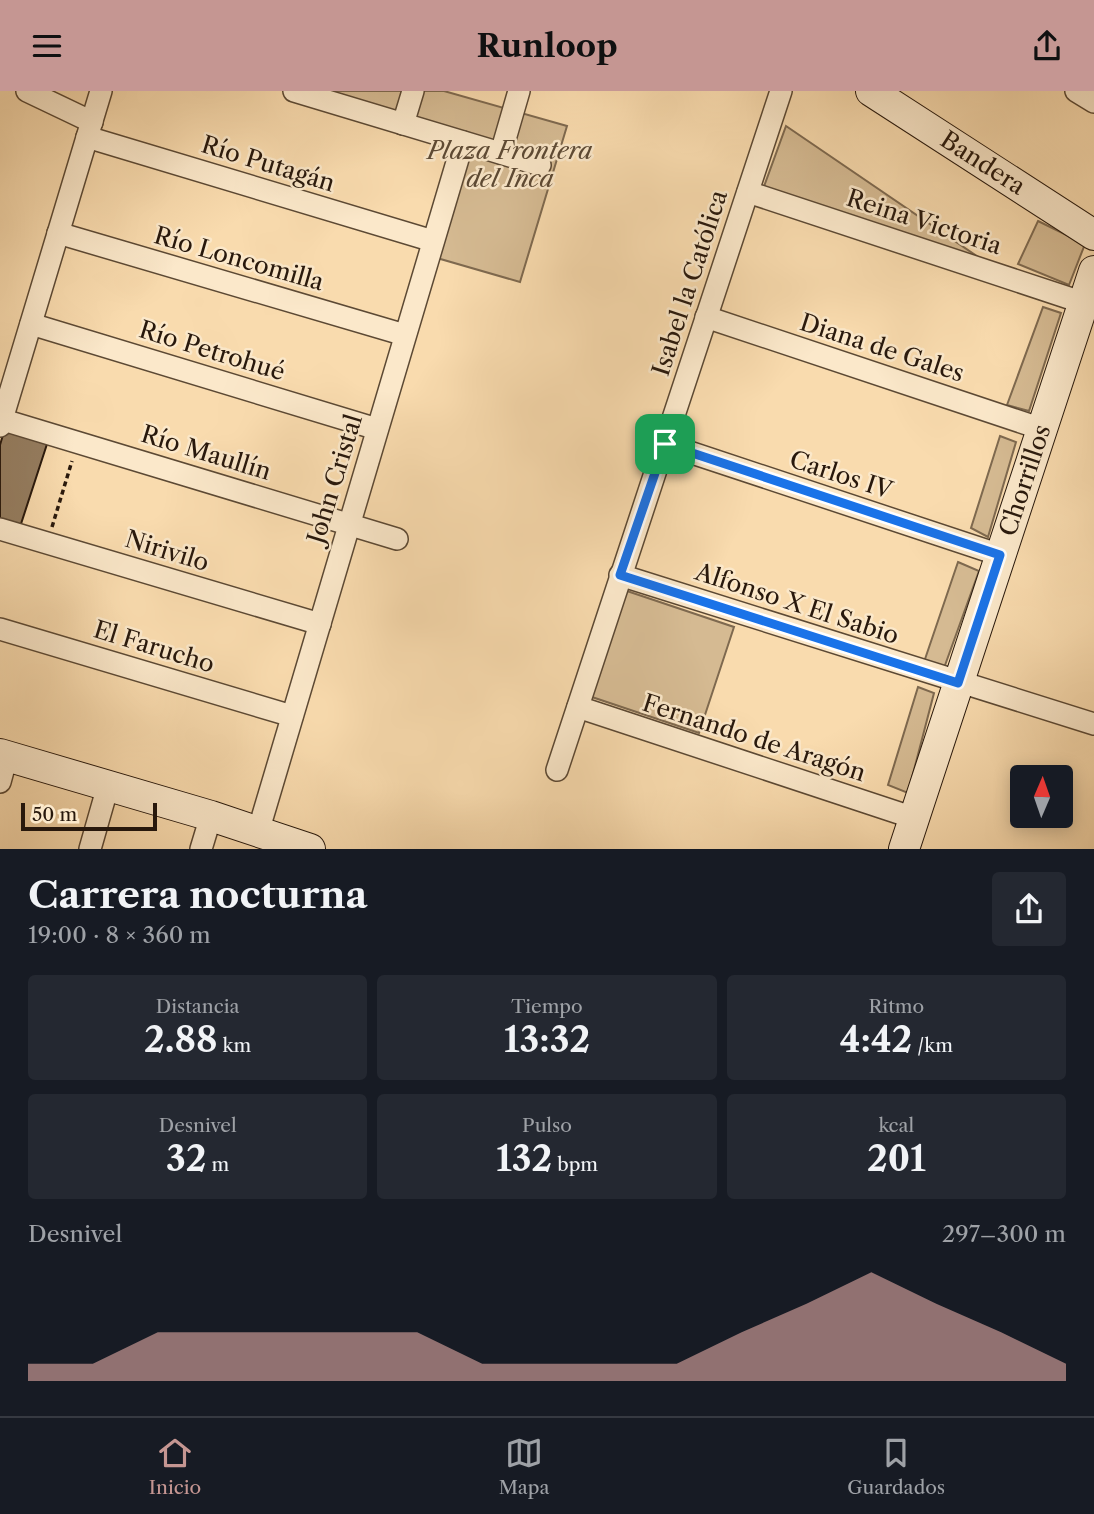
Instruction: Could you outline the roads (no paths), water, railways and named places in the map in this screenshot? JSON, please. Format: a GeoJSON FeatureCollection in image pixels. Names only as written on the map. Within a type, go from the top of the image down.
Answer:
{"type":"FeatureCollection","features":[{"type":"Feature","properties":{"kind":"street","name":"Río Putagán"},"geometry":{"type":"LineString","coordinates":[[27,91],[90,130],[433,241]]}},
{"type":"Feature","properties":{"kind":"street"},"geometry":{"type":"LineString","coordinates":[[1,421],[101,91]]}},
{"type":"Feature","properties":{"kind":"street"},"geometry":{"type":"LineString","coordinates":[[403,124],[413,91]]}},
{"type":"Feature","properties":{"kind":"street"},"geometry":{"type":"LineString","coordinates":[[501,153],[519,91]]}},
{"type":"Feature","properties":{"kind":"street","name":"Isabel la Católica"},"geometry":{"type":"LineString","coordinates":[[557,770],[781,91]]}},
{"type":"Feature","properties":{"kind":"street","name":"Bandera"},"geometry":{"type":"LineString","coordinates":[[871,91],[1094,235]]}},
{"type":"Feature","properties":{"kind":"street"},"geometry":{"type":"LineString","coordinates":[[1076,91],[1094,102]]}},
{"type":"Feature","properties":{"kind":"street"},"geometry":{"type":"LineString","coordinates":[[304,92],[540,165]]}},
{"type":"Feature","properties":{"kind":"street","name":"John Cristal"},"geometry":{"type":"LineString","coordinates":[[258,832],[463,142]]}},
{"type":"Feature","properties":{"kind":"street","name":"Reina Victoria"},"geometry":{"type":"LineString","coordinates":[[748,192],[1084,303]]}},
{"type":"Feature","properties":{"kind":"street","name":"Río Loncomilla"},"geometry":{"type":"LineString","coordinates":[[58,233],[405,335]]}},
{"type":"Feature","properties":{"kind":"street","name":"Chorrillos"},"geometry":{"type":"LineString","coordinates":[[904,849],[1094,271]]}},
{"type":"Feature","properties":{"kind":"street","name":"Diana de Gales"},"geometry":{"type":"LineString","coordinates":[[706,317],[1042,429]]}},
{"type":"Feature","properties":{"kind":"street","name":"Río Petrohué"},"geometry":{"type":"LineString","coordinates":[[31,324],[377,429]]}},
{"type":"Feature","properties":{"kind":"street","name":"Río Maullín"},"geometry":{"type":"LineString","coordinates":[[1,421],[397,539]]}},
{"type":"Feature","properties":{"kind":"street","name":"Carlos IV"},"geometry":{"type":"LineString","coordinates":[[665,444],[1000,555]]}},
{"type":"Feature","properties":{"kind":"street","name":"Nirivilo"},"geometry":{"type":"LineString","coordinates":[[0,529],[320,624]]}},
{"type":"Feature","properties":{"kind":"street","name":"Alfonso X El Sabio"},"geometry":{"type":"LineString","coordinates":[[620,575],[1094,725]]}},
{"type":"Feature","properties":{"kind":"street","name":"El Farucho"},"geometry":{"type":"LineString","coordinates":[[0,629],[292,716]]}},
{"type":"Feature","properties":{"kind":"street","name":"Fernando de Aragón"},"geometry":{"type":"LineString","coordinates":[[578,707],[914,818]]}},
{"type":"Feature","properties":{"kind":"street"},"geometry":{"type":"LineString","coordinates":[[3,764],[108,786],[310,849]]}},
{"type":"Feature","properties":{"kind":"street"},"geometry":{"type":"LineString","coordinates":[[90,849],[108,786]]}},
{"type":"Feature","properties":{"kind":"street"},"geometry":{"type":"LineString","coordinates":[[201,849],[211,816]]}},
{"type":"Feature","properties":{"kind":"park label","name":"Plaza Frontera del Inca"},"geometry":{"type":"Point","coordinates":[510,165]}}]}
